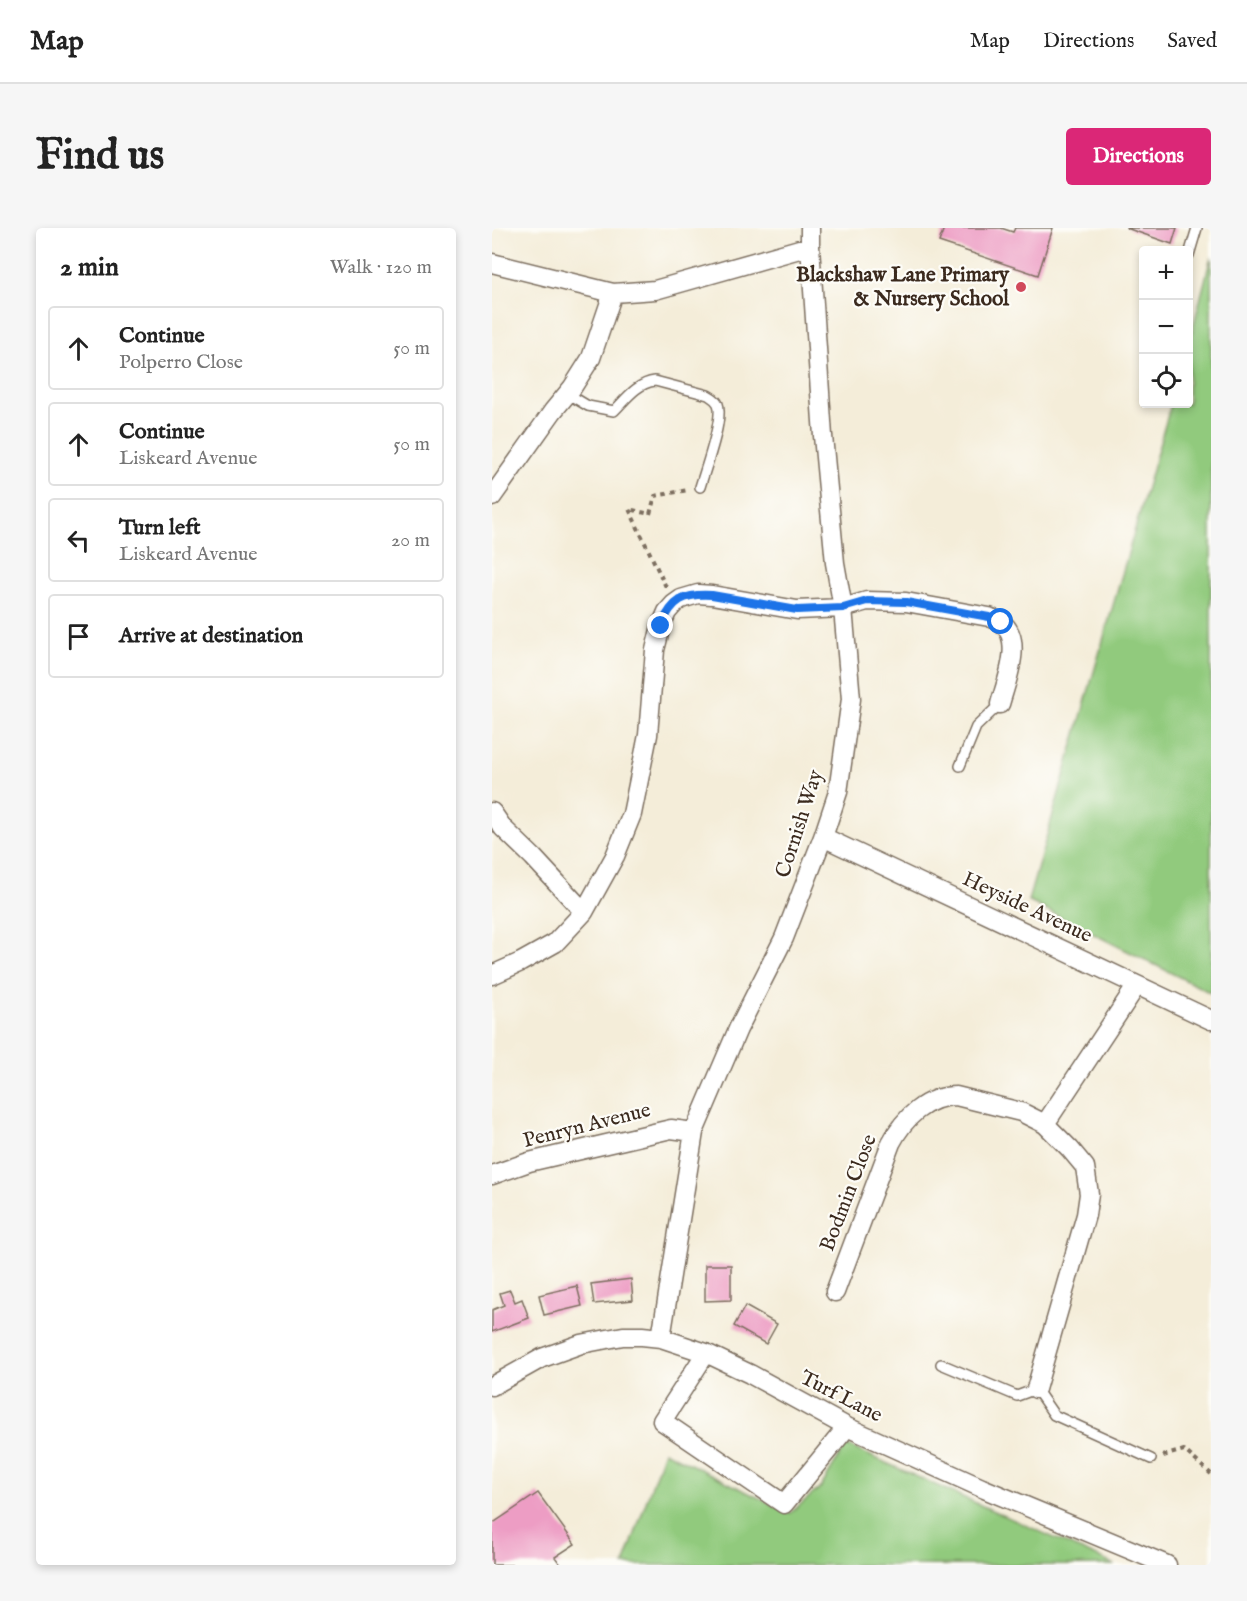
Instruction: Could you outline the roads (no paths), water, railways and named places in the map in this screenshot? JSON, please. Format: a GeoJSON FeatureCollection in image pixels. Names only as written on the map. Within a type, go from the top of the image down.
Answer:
{"type":"FeatureCollection","features":[{"type":"Feature","properties":{"kind":"street"},"geometry":{"type":"LineString","coordinates":[[492,263],[613,293],[655,290],[810,237]]}},
{"type":"Feature","properties":{"kind":"street","name":"Cornish Way"},"geometry":{"type":"LineString","coordinates":[[661,1338],[694,1132],[738,1029],[784,938],[823,837],[838,792],[851,699],[823,436],[810,237]]}},
{"type":"Feature","properties":{"kind":"street"},"geometry":{"type":"LineString","coordinates":[[492,497],[553,411],[568,394],[591,358],[613,293]]}},
{"type":"Feature","properties":{"kind":"street"},"geometry":{"type":"LineString","coordinates":[[492,975],[555,943],[584,912],[615,856],[632,814],[648,735],[655,650],[661,626],[667,612],[674,604],[698,594],[797,610],[843,608],[867,601],[906,602],[989,617],[1001,622],[1007,629],[1013,646],[1000,704]]}},
{"type":"Feature","properties":{"kind":"street"},"geometry":{"type":"LineString","coordinates":[[492,812],[503,828],[584,912]]}},
{"type":"Feature","properties":{"kind":"street","name":"Heyside Avenue"},"geometry":{"type":"LineString","coordinates":[[823,837],[1211,1020]]}},
{"type":"Feature","properties":{"kind":"street"},"geometry":{"type":"LineString","coordinates":[[1045,1124],[1137,985]]}},
{"type":"Feature","properties":{"kind":"street","name":"Bodmin Close"},"geometry":{"type":"LineString","coordinates":[[835,1292],[891,1143],[905,1121],[917,1110],[938,1098],[956,1095],[1020,1112],[1045,1124],[1086,1167],[1089,1194],[1083,1226],[1036,1389]]}},
{"type":"Feature","properties":{"kind":"street","name":"Penryn Avenue"},"geometry":{"type":"LineString","coordinates":[[492,1175],[529,1162],[671,1129],[694,1132]]}},
{"type":"Feature","properties":{"kind":"street","name":"Turf Lane"},"geometry":{"type":"LineString","coordinates":[[492,1386],[542,1358],[581,1344],[623,1336],[661,1338],[706,1353],[750,1374],[847,1427],[982,1488],[1167,1565]]}},
{"type":"Feature","properties":{"kind":"street"},"geometry":{"type":"LineString","coordinates":[[706,1353],[662,1421],[784,1504],[847,1427]]}},
{"type":"Feature","properties":{"kind":"lane"},"geometry":{"type":"LineString","coordinates":[[1192,246],[1197,228]]}},
{"type":"Feature","properties":{"kind":"lane"},"geometry":{"type":"LineString","coordinates":[[568,394],[588,406],[614,411],[639,386],[648,381],[655,381],[708,395],[715,399],[719,406],[719,420],[700,487]]}},
{"type":"Feature","properties":{"kind":"lane"},"geometry":{"type":"LineString","coordinates":[[960,766],[976,726],[1000,704]]}},
{"type":"Feature","properties":{"kind":"lane"},"geometry":{"type":"LineString","coordinates":[[941,1364],[1017,1396],[1036,1389],[1054,1415],[1151,1459]]}},
{"type":"Feature","properties":{"kind":"place","name":"Blackshaw Lane Primary & Nursery School"},"geometry":{"type":"Point","coordinates":[1021,287]}}]}
